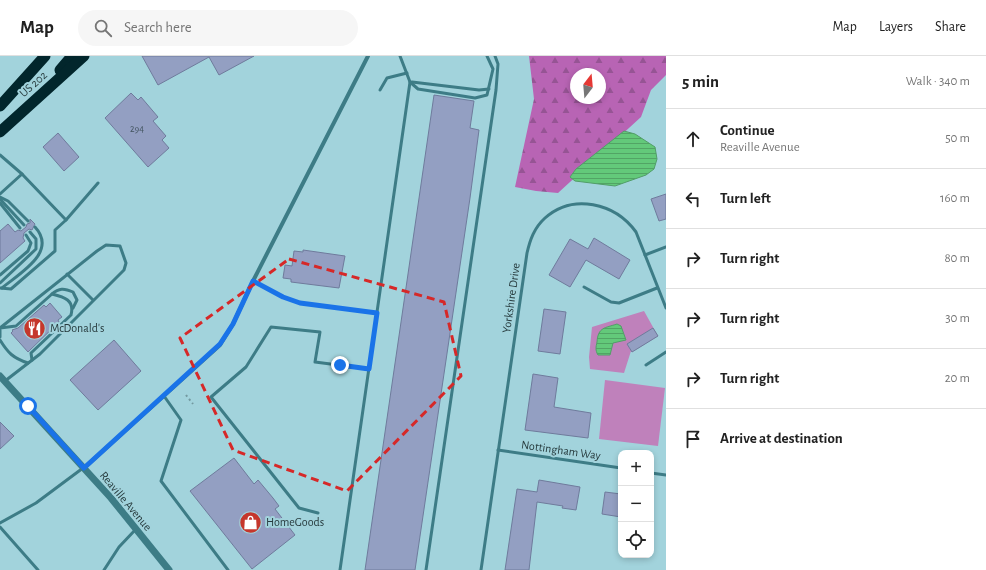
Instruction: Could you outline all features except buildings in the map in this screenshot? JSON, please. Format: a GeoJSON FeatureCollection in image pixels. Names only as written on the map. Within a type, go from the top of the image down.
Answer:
{"type":"FeatureCollection","features":[{"type":"Feature","properties":{"kind":"highway","name":"US 202"},"geometry":{"type":"LineString","coordinates":[[0,106],[45,56]]}},
{"type":"Feature","properties":{"kind":"highway"},"geometry":{"type":"LineString","coordinates":[[32,103],[72,56]]}},
{"type":"Feature","properties":{"kind":"highway","name":"US 202"},"geometry":{"type":"LineString","coordinates":[[0,132],[84,56]]}},
{"type":"Feature","properties":{"kind":"street"},"geometry":{"type":"LineString","coordinates":[[84,468],[220,344],[233,324],[253,281],[368,56]]}},
{"type":"Feature","properties":{"kind":"street","name":"Reaville Avenue"},"geometry":{"type":"LineString","coordinates":[[2,378],[84,468],[169,570]]}},
{"type":"Feature","properties":{"kind":"lane"},"geometry":{"type":"LineString","coordinates":[[340,570],[410,82],[400,56]]}},
{"type":"Feature","properties":{"kind":"lane"},"geometry":{"type":"LineString","coordinates":[[410,82],[418,89],[475,98],[487,96],[493,69],[487,56]]}},
{"type":"Feature","properties":{"kind":"lane"},"geometry":{"type":"LineString","coordinates":[[426,570],[496,90],[498,64],[495,56]]}},
{"type":"Feature","properties":{"kind":"lane"},"geometry":{"type":"LineString","coordinates":[[380,90],[387,78],[407,73]]}},
{"type":"Feature","properties":{"kind":"lane"},"geometry":{"type":"LineString","coordinates":[[410,82],[479,90],[489,88]]}},
{"type":"Feature","properties":{"kind":"lane"},"geometry":{"type":"LineString","coordinates":[[0,155],[22,174],[66,220]]}},
{"type":"Feature","properties":{"kind":"lane"},"geometry":{"type":"LineString","coordinates":[[0,196],[22,174]]}},
{"type":"Feature","properties":{"kind":"lane"},"geometry":{"type":"LineString","coordinates":[[1,288],[11,289],[55,251],[56,230],[98,183]]}},
{"type":"Feature","properties":{"kind":"lane"},"geometry":{"type":"LineString","coordinates":[[0,196],[8,201],[28,221]]}},
{"type":"Feature","properties":{"kind":"lane"},"geometry":{"type":"LineString","coordinates":[[0,196],[24,225]]}},
{"type":"Feature","properties":{"kind":"lane"},"geometry":{"type":"LineString","coordinates":[[0,203],[20,228]]}},
{"type":"Feature","properties":{"kind":"lane","name":"Yorkshire Drive"},"geometry":{"type":"LineString","coordinates":[[481,570],[526,253],[530,240],[536,229],[549,215],[566,206],[577,204],[606,208],[618,214],[630,224],[636,232],[666,308]]}},
{"type":"Feature","properties":{"kind":"lane"},"geometry":{"type":"LineString","coordinates":[[1,288],[34,262],[42,251],[42,241],[35,227]]}},
{"type":"Feature","properties":{"kind":"lane"},"geometry":{"type":"LineString","coordinates":[[0,283],[36,249],[36,239],[30,232]]}},
{"type":"Feature","properties":{"kind":"lane"},"geometry":{"type":"LineString","coordinates":[[0,275],[28,251],[31,243],[26,235]]}},
{"type":"Feature","properties":{"kind":"lane"},"geometry":{"type":"LineString","coordinates":[[0,328],[67,274],[106,245],[120,246],[126,263],[124,270],[32,360],[2,378]]}},
{"type":"Feature","properties":{"kind":"lane"},"geometry":{"type":"LineString","coordinates":[[645,255],[666,247]]}},
{"type":"Feature","properties":{"kind":"lane"},"geometry":{"type":"LineString","coordinates":[[67,274],[93,300]]}},
{"type":"Feature","properties":{"kind":"lane"},"geometry":{"type":"LineString","coordinates":[[253,281],[283,297],[300,303],[377,313]]}},
{"type":"Feature","properties":{"kind":"lane"},"geometry":{"type":"LineString","coordinates":[[584,287],[611,302],[619,303],[657,288]]}},
{"type":"Feature","properties":{"kind":"lane"},"geometry":{"type":"LineString","coordinates":[[0,328],[16,326],[58,289],[65,289],[73,292],[77,300],[71,314],[32,353],[32,360]]}},
{"type":"Feature","properties":{"kind":"lane"},"geometry":{"type":"LineString","coordinates":[[52,294],[64,297],[70,301],[73,308]]}},
{"type":"Feature","properties":{"kind":"lane"},"geometry":{"type":"LineString","coordinates":[[318,513],[299,508],[211,397],[246,367],[271,327],[320,332],[315,362],[369,369]]}},
{"type":"Feature","properties":{"kind":"lane"},"geometry":{"type":"LineString","coordinates":[[0,328],[0,339],[8,353],[16,359],[28,363]]}},
{"type":"Feature","properties":{"kind":"lane"},"geometry":{"type":"LineString","coordinates":[[646,365],[666,352]]}},
{"type":"Feature","properties":{"kind":"lane"},"geometry":{"type":"LineString","coordinates":[[164,396],[181,420],[161,481],[228,570]]}},
{"type":"Feature","properties":{"kind":"lane","name":"Nottingham Way"},"geometry":{"type":"LineString","coordinates":[[498,450],[618,468]]}},
{"type":"Feature","properties":{"kind":"lane"},"geometry":{"type":"LineString","coordinates":[[0,523],[36,503],[84,468]]}},
{"type":"Feature","properties":{"kind":"lane"},"geometry":{"type":"LineString","coordinates":[[654,473],[666,475]]}},
{"type":"Feature","properties":{"kind":"lane"},"geometry":{"type":"LineString","coordinates":[[0,527],[38,570]]}},
{"type":"Feature","properties":{"kind":"lane"},"geometry":{"type":"LineString","coordinates":[[104,570],[119,548],[136,529]]}},
{"type":"Feature","properties":{"kind":"path"},"geometry":{"type":"LineString","coordinates":[[186,396],[193,404]]}},
{"type":"Feature","properties":{"kind":"highlighted area"},"geometry":{"type":"Polygon","coordinates":[[[289,259],[444,302],[461,376],[347,491],[233,450],[180,338],[289,259]]]}},
{"type":"Feature","properties":{"kind":"shaded area"},"geometry":{"type":"Polygon","coordinates":[[[624,131],[635,134],[655,147],[657,159],[654,169],[646,175],[615,186],[575,181],[570,177],[576,169],[624,131]]]}},
{"type":"Feature","properties":{"kind":"shaded area"},"geometry":{"type":"Polygon","coordinates":[[[644,311],[658,336],[632,352],[631,351],[624,373],[590,369],[589,357],[592,327],[644,311]]]}},
{"type":"Feature","properties":{"kind":"shaded area"},"geometry":{"type":"Polygon","coordinates":[[[617,324],[621,326],[626,340],[613,343],[610,355],[598,355],[596,348],[599,333],[606,327],[617,324]]]}},
{"type":"Feature","properties":{"kind":"shaded area"},"geometry":{"type":"Polygon","coordinates":[[[605,380],[665,388],[658,446],[599,439],[605,380]]]}},
{"type":"Feature","properties":{"kind":"green space"},"geometry":{"type":"Polygon","coordinates":[[[529,56],[666,56],[666,75],[651,90],[641,117],[558,193],[515,187],[534,99],[529,56]]]}},
{"type":"Feature","properties":{"kind":"place","name":"McDonald's"},"geometry":{"type":"Point","coordinates":[35,328]}},
{"type":"Feature","properties":{"kind":"place","name":"HomeGoods"},"geometry":{"type":"Point","coordinates":[250,522]}},
{"type":"Feature","properties":{"kind":"route"},"geometry":{"type":"LineString","coordinates":[[28,406],[84,468],[198,366],[220,344],[233,324],[253,281],[283,297],[300,303],[377,313],[369,369],[340,365]]}}]}
